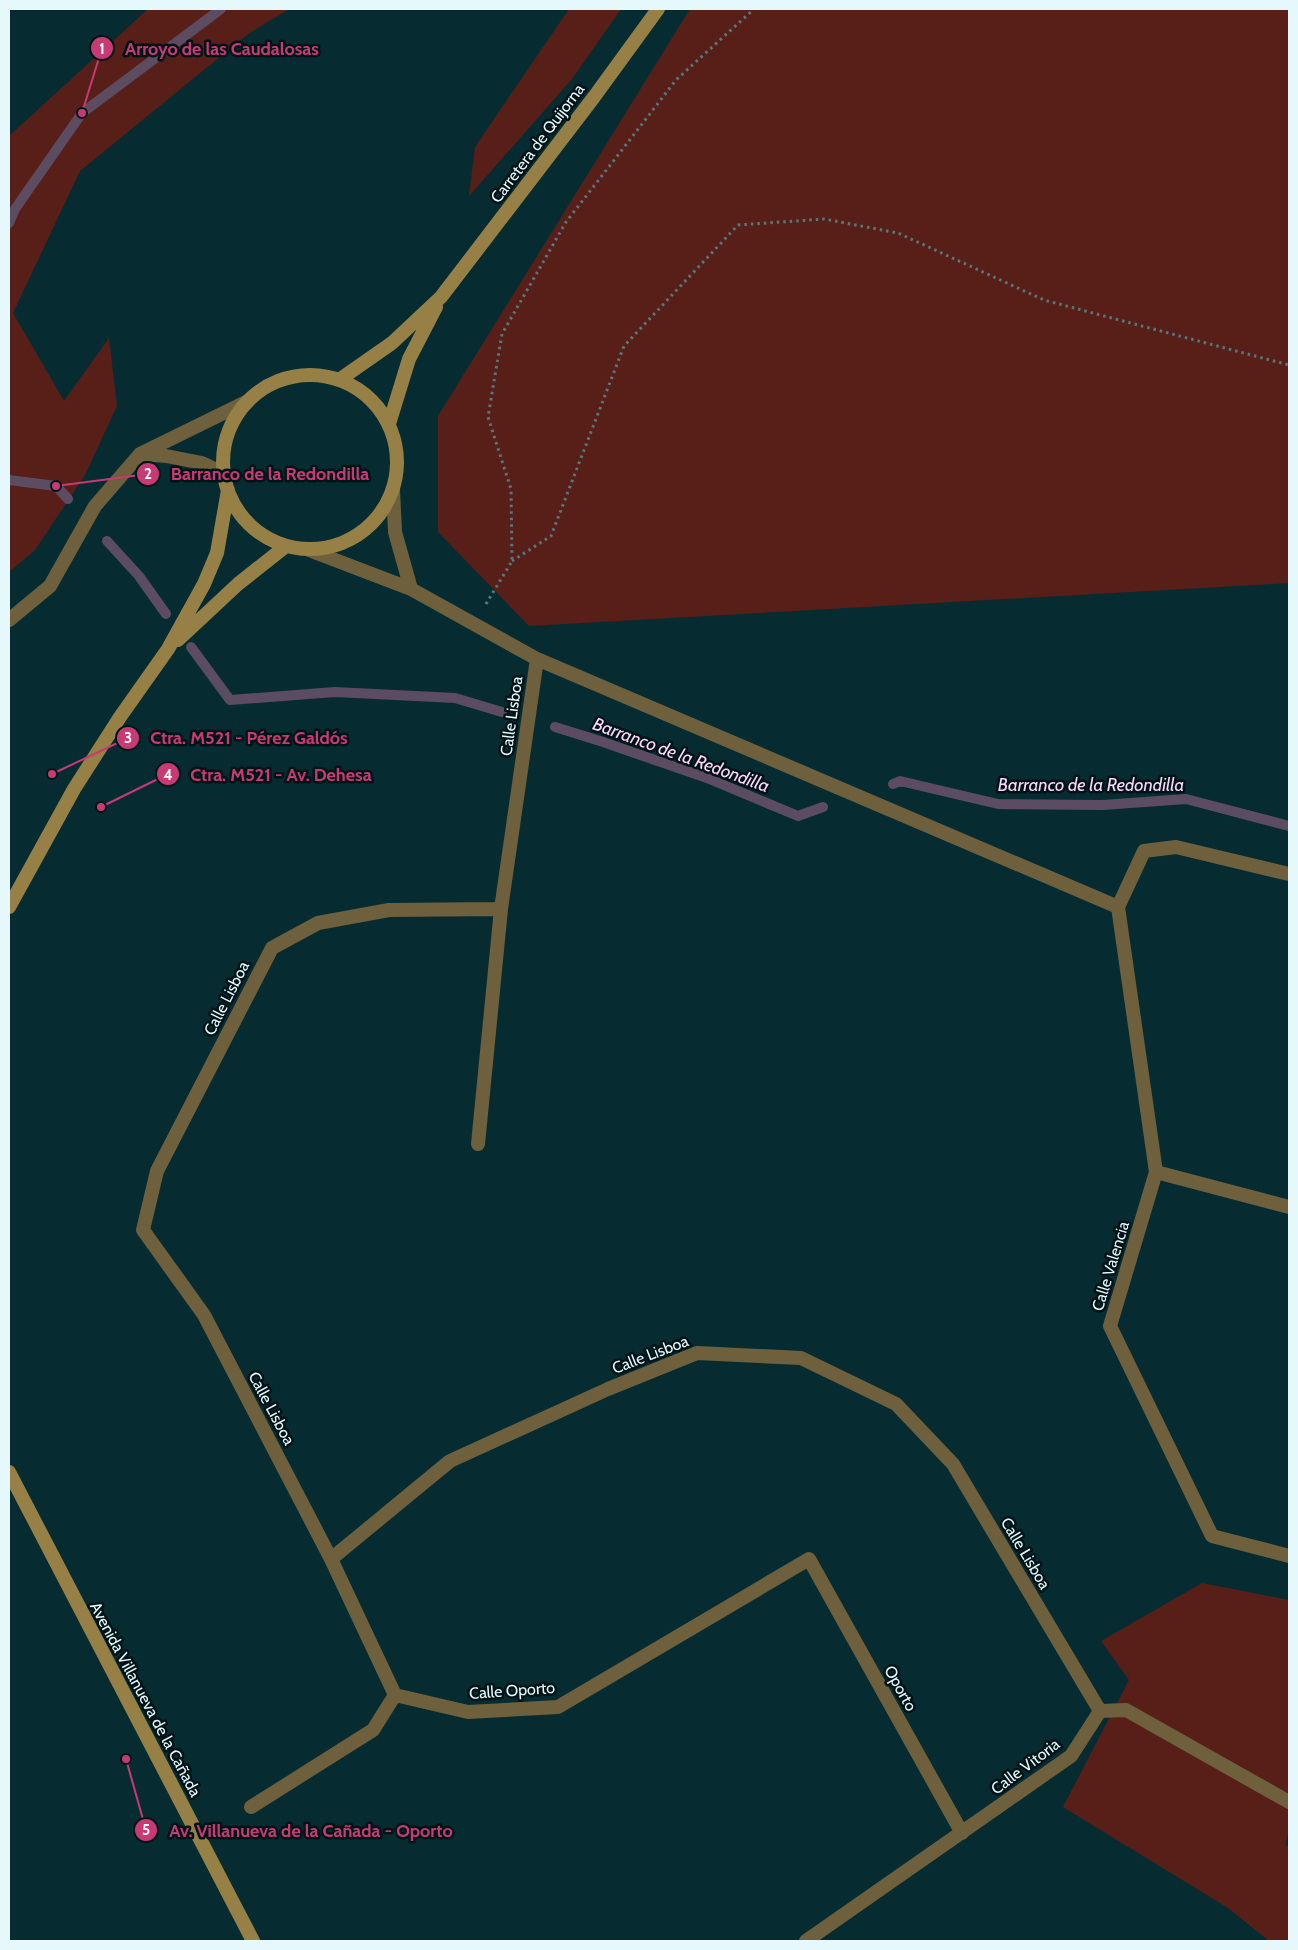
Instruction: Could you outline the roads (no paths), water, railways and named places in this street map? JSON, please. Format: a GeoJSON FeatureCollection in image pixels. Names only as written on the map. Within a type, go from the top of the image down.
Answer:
{"type":"FeatureCollection","features":[{"type":"Feature","properties":{"kind":"main road","name":"Carretera de Quijorna"},"geometry":{"type":"LineString","coordinates":[[441,298],[658,9]]}},
{"type":"Feature","properties":{"kind":"main road"},"geometry":{"type":"LineString","coordinates":[[338,380],[392,344],[441,298]]}},
{"type":"Feature","properties":{"kind":"main road"},"geometry":{"type":"LineString","coordinates":[[389,424],[409,359],[441,298]]}},
{"type":"Feature","properties":{"kind":"main road"},"geometry":{"type":"LineString","coordinates":[[315,375],[338,380],[359,389],[376,405],[389,424],[396,445],[398,467],[393,489],[381,514],[361,533],[336,545],[309,550],[286,546],[261,534],[241,515],[228,490],[224,473],[224,447],[233,422],[248,401],[268,386],[290,377],[315,375]]}},
{"type":"Feature","properties":{"kind":"main road"},"geometry":{"type":"LineString","coordinates":[[9,907],[74,789],[120,717],[168,649],[204,584],[217,553],[228,490]]}},
{"type":"Feature","properties":{"kind":"main road"},"geometry":{"type":"LineString","coordinates":[[168,649],[238,584],[286,546]]}},
{"type":"Feature","properties":{"kind":"main road","name":"Avenida Villanueva de la Cañada"},"geometry":{"type":"LineString","coordinates":[[9,1472],[253,1941]]}},
{"type":"Feature","properties":{"kind":"street"},"geometry":{"type":"LineString","coordinates":[[9,620],[50,586],[96,506],[140,454],[248,401]]}},
{"type":"Feature","properties":{"kind":"street"},"geometry":{"type":"LineString","coordinates":[[140,454],[166,456],[202,463],[224,473]]}},
{"type":"Feature","properties":{"kind":"street"},"geometry":{"type":"LineString","coordinates":[[393,489],[395,532],[411,590]]}},
{"type":"Feature","properties":{"kind":"street","name":"Calle Lisboa"},"geometry":{"type":"LineString","coordinates":[[309,550],[411,590],[537,659],[501,909],[389,910],[318,923],[272,948],[156,1171],[143,1230],[204,1315],[331,1559],[450,1461],[608,1389],[696,1353],[801,1358],[896,1404],[953,1464],[1100,1711]]}},
{"type":"Feature","properties":{"kind":"street"},"geometry":{"type":"LineString","coordinates":[[537,659],[1118,907],[1144,850],[1176,847],[1289,874]]}},
{"type":"Feature","properties":{"kind":"street","name":"Calle Valencia"},"geometry":{"type":"LineString","coordinates":[[1118,907],[1156,1172],[1110,1326],[1212,1536],[1289,1556]]}},
{"type":"Feature","properties":{"kind":"street"},"geometry":{"type":"LineString","coordinates":[[478,1144],[501,909]]}},
{"type":"Feature","properties":{"kind":"street"},"geometry":{"type":"LineString","coordinates":[[1156,1172],[1289,1207]]}},
{"type":"Feature","properties":{"kind":"street"},"geometry":{"type":"LineString","coordinates":[[251,1807],[373,1730],[395,1695],[331,1559]]}},
{"type":"Feature","properties":{"kind":"street","name":"Calle Oporto"},"geometry":{"type":"LineString","coordinates":[[395,1695],[468,1712],[558,1707],[809,1559]]}},
{"type":"Feature","properties":{"kind":"street","name":"Oporto"},"geometry":{"type":"LineString","coordinates":[[809,1559],[962,1833]]}},
{"type":"Feature","properties":{"kind":"street"},"geometry":{"type":"LineString","coordinates":[[1100,1711],[1126,1710],[1289,1802]]}},
{"type":"Feature","properties":{"kind":"street","name":"Calle Vitoria"},"geometry":{"type":"LineString","coordinates":[[806,1941],[1071,1756],[1100,1711]]}},
{"type":"Feature","properties":{"kind":"waterway"},"geometry":{"type":"LineString","coordinates":[[9,223],[15,209],[82,113],[221,9]]}},
{"type":"Feature","properties":{"kind":"waterway","name":"Barranco de la Redondilla"},"geometry":{"type":"LineString","coordinates":[[9,480],[56,486],[68,499]]}},
{"type":"Feature","properties":{"kind":"waterway","name":"Barranco de la Redondilla"},"geometry":{"type":"LineString","coordinates":[[107,541],[139,576],[166,614]]}},
{"type":"Feature","properties":{"kind":"waterway","name":"Barranco de la Redondilla"},"geometry":{"type":"LineString","coordinates":[[191,647],[230,700],[335,692],[455,698],[502,712]]}},
{"type":"Feature","properties":{"kind":"waterway","name":"Barranco de la Redondilla"},"geometry":{"type":"LineString","coordinates":[[555,727],[707,778],[798,816],[823,807]]}},
{"type":"Feature","properties":{"kind":"waterway","name":"Barranco de la Redondilla"},"geometry":{"type":"LineString","coordinates":[[893,784],[900,781],[998,804],[1103,805],[1186,799],[1289,826]]}},
{"type":"Feature","properties":{"kind":"place","name":"Arroyo de las Caudalosas"},"geometry":{"type":"Point","coordinates":[82,113]}},
{"type":"Feature","properties":{"kind":"place","name":"Barranco de la Redondilla"},"geometry":{"type":"Point","coordinates":[56,486]}},
{"type":"Feature","properties":{"kind":"place","name":"Ctra. M521 - Pérez Galdós"},"geometry":{"type":"Point","coordinates":[52,774]}},
{"type":"Feature","properties":{"kind":"place","name":"Ctra. M521 - Av. Dehesa"},"geometry":{"type":"Point","coordinates":[101,807]}},
{"type":"Feature","properties":{"kind":"place","name":"Av. Villanueva de la Cañada - Oporto"},"geometry":{"type":"Point","coordinates":[126,1759]}}]}
